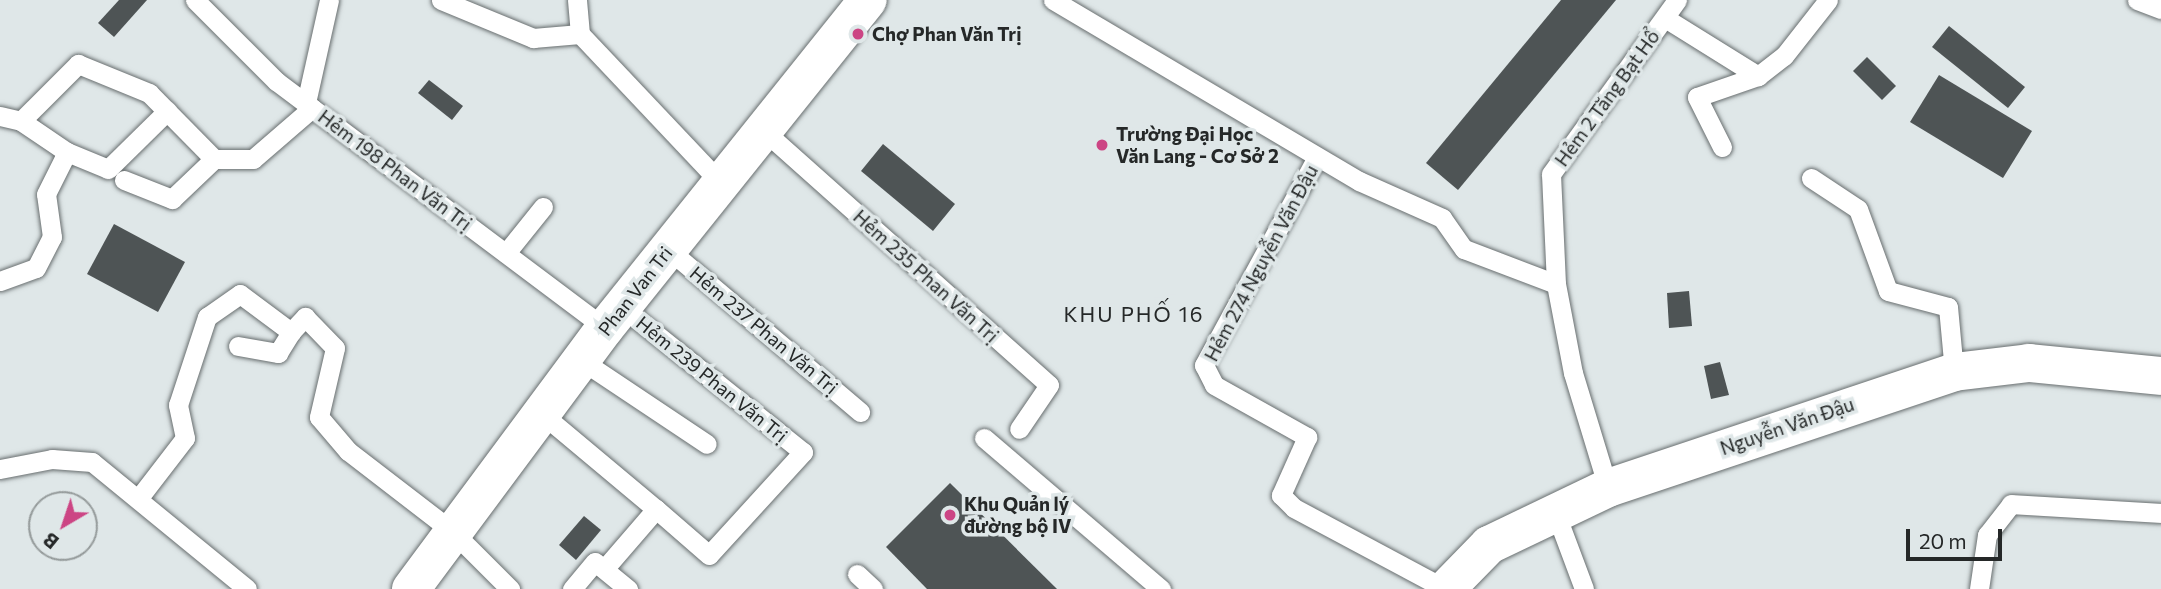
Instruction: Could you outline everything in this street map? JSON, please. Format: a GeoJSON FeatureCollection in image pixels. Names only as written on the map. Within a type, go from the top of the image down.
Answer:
{"type":"FeatureCollection","features":[{"type":"Feature","properties":{"kind":"street","name":"Phan Van Tri"},"geometry":{"type":"LineString","coordinates":[[411,589],[613,317],[868,0]]}},
{"type":"Feature","properties":{"kind":"street","name":"Nguyễn Văn Đậu"},"geometry":{"type":"LineString","coordinates":[[1446,589],[1489,545],[1608,488],[1954,372],[2029,363],[2161,376]]}},
{"type":"Feature","properties":{"kind":"lane","name":"Hẻm 198 Phan Văn Trị"},"geometry":{"type":"LineString","coordinates":[[195,0],[309,106],[506,253],[613,317]]}},
{"type":"Feature","properties":{"kind":"lane"},"geometry":{"type":"LineString","coordinates":[[124,180],[172,199],[214,159],[253,159],[309,106],[329,0]]}},
{"type":"Feature","properties":{"kind":"lane"},"geometry":{"type":"LineString","coordinates":[[441,0],[533,38],[580,34]]}},
{"type":"Feature","properties":{"kind":"lane"},"geometry":{"type":"LineString","coordinates":[[577,0],[580,34],[721,183]]}},
{"type":"Feature","properties":{"kind":"lane"},"geometry":{"type":"LineString","coordinates":[[1053,0],[1359,181],[1441,218],[1464,249],[1556,284]]}},
{"type":"Feature","properties":{"kind":"lane","name":"Hẻm 2 Tăng Bạt Hổ"},"geometry":{"type":"LineString","coordinates":[[1608,488],[1573,373],[1556,284],[1551,174],[1677,0]]}},
{"type":"Feature","properties":{"kind":"lane"},"geometry":{"type":"LineString","coordinates":[[1722,147],[1697,97],[1758,76],[1784,56],[1828,0]]}},
{"type":"Feature","properties":{"kind":"lane"},"geometry":{"type":"LineString","coordinates":[[2136,0],[2161,9]]}},
{"type":"Feature","properties":{"kind":"lane"},"geometry":{"type":"LineString","coordinates":[[1665,18],[1758,76]]}},
{"type":"Feature","properties":{"kind":"lane"},"geometry":{"type":"LineString","coordinates":[[21,121],[78,64],[149,93],[214,159]]}},
{"type":"Feature","properties":{"kind":"lane"},"geometry":{"type":"LineString","coordinates":[[0,116],[21,121],[67,152],[108,169],[167,111]]}},
{"type":"Feature","properties":{"kind":"lane","name":"Hẻm 235 Phan Văn Trị"},"geometry":{"type":"LineString","coordinates":[[763,130],[1049,385],[1019,429]]}},
{"type":"Feature","properties":{"kind":"lane"},"geometry":{"type":"LineString","coordinates":[[0,281],[36,268],[52,237],[46,194],[67,152]]}},
{"type":"Feature","properties":{"kind":"lane","name":"Hẻm 274 Nguyễn Văn Đậu"},"geometry":{"type":"LineString","coordinates":[[1318,157],[1204,365],[1214,385],[1307,437],[1282,495],[1294,508],[1446,589]]}},
{"type":"Feature","properties":{"kind":"lane"},"geometry":{"type":"LineString","coordinates":[[1811,178],[1858,209],[1888,291],[1948,307],[1954,372]]}},
{"type":"Feature","properties":{"kind":"lane"},"geometry":{"type":"LineString","coordinates":[[506,253],[543,207]]}},
{"type":"Feature","properties":{"kind":"lane","name":"Hẻm 237 Phan Văn Trị"},"geometry":{"type":"LineString","coordinates":[[668,249],[859,412]]}},
{"type":"Feature","properties":{"kind":"lane"},"geometry":{"type":"LineString","coordinates":[[138,499],[185,438],[178,405],[207,317],[240,294],[291,332]]}},
{"type":"Feature","properties":{"kind":"lane"},"geometry":{"type":"LineString","coordinates":[[238,346],[278,353],[291,332],[305,317],[335,348],[319,417],[348,451],[453,532],[510,589]]}},
{"type":"Feature","properties":{"kind":"lane","name":"Hẻm 239 Phan Văn Trị"},"geometry":{"type":"LineString","coordinates":[[613,317],[803,452],[709,555],[656,509]]}},
{"type":"Feature","properties":{"kind":"lane"},"geometry":{"type":"LineString","coordinates":[[581,359],[707,444]]}},
{"type":"Feature","properties":{"kind":"lane"},"geometry":{"type":"LineString","coordinates":[[541,414],[656,509],[605,568]]}},
{"type":"Feature","properties":{"kind":"lane"},"geometry":{"type":"LineString","coordinates":[[984,438],[1161,589]]}},
{"type":"Feature","properties":{"kind":"lane"},"geometry":{"type":"LineString","coordinates":[[0,469],[52,459],[92,462],[247,589]]}},
{"type":"Feature","properties":{"kind":"lane"},"geometry":{"type":"LineString","coordinates":[[1979,589],[1987,535],[2011,504],[2161,513]]}},
{"type":"Feature","properties":{"kind":"lane"},"geometry":{"type":"LineString","coordinates":[[1556,514],[1584,589]]}},
{"type":"Feature","properties":{"kind":"lane"},"geometry":{"type":"LineString","coordinates":[[572,589],[595,562],[628,589]]}},
{"type":"Feature","properties":{"kind":"lane"},"geometry":{"type":"LineString","coordinates":[[857,574],[873,589]]}},
{"type":"Feature","properties":{"kind":"building"},"geometry":{"type":"Polygon","coordinates":[[[119,0],[147,0],[114,37],[98,23],[119,0]]]}},
{"type":"Feature","properties":{"kind":"building"},"geometry":{"type":"Polygon","coordinates":[[[1561,0],[1616,0],[1458,190],[1426,163],[1561,0]]]}},
{"type":"Feature","properties":{"kind":"building"},"geometry":{"type":"Polygon","coordinates":[[[1949,26],[2025,87],[2008,108],[1932,47],[1949,26]]]}},
{"type":"Feature","properties":{"kind":"building"},"geometry":{"type":"Polygon","coordinates":[[[1867,57],[1896,86],[1882,100],[1853,71],[1867,57]]]}},
{"type":"Feature","properties":{"kind":"building"},"geometry":{"type":"Polygon","coordinates":[[[1939,75],[2032,131],[2003,178],[1910,122],[1939,75]]]}},
{"type":"Feature","properties":{"kind":"building"},"geometry":{"type":"Polygon","coordinates":[[[429,80],[463,106],[452,120],[418,93],[429,80]]]}},
{"type":"Feature","properties":{"kind":"building"},"geometry":{"type":"Polygon","coordinates":[[[883,144],[955,204],[933,231],[861,171],[883,144]]]}},
{"type":"Feature","properties":{"kind":"building"},"geometry":{"type":"Polygon","coordinates":[[[114,224],[185,262],[158,312],[87,274],[114,224]]]}},
{"type":"Feature","properties":{"kind":"building"},"geometry":{"type":"Polygon","coordinates":[[[1689,291],[1692,326],[1669,328],[1667,293],[1689,291]]]}},
{"type":"Feature","properties":{"kind":"building"},"geometry":{"type":"Polygon","coordinates":[[[1720,362],[1729,395],[1711,399],[1704,366],[1720,362]]]}},
{"type":"Feature","properties":{"kind":"building","name":"Khu Quản lý đường bộ IV"},"geometry":{"type":"Polygon","coordinates":[[[950,483],[1057,589],[927,589],[886,547],[950,483]]]}},
{"type":"Feature","properties":{"kind":"building"},"geometry":{"type":"Polygon","coordinates":[[[584,516],[601,530],[576,560],[559,545],[584,516]]]}},
{"type":"Feature","properties":{"kind":"place","name":"Chợ Phan Văn Trị"},"geometry":{"type":"Point","coordinates":[858,34]}},
{"type":"Feature","properties":{"kind":"place","name":"Trường Đại Học Văn Lang - Cơ Sở 2"},"geometry":{"type":"Point","coordinates":[1102,145]}},
{"type":"Feature","properties":{"kind":"place","name":"Khu Quản lý đường bộ IV"},"geometry":{"type":"Point","coordinates":[950,515]}},
{"type":"Feature","properties":{"kind":"district","name":"KHU PHỐ 16"},"geometry":{"type":"Point","coordinates":[1134,314]}}]}
